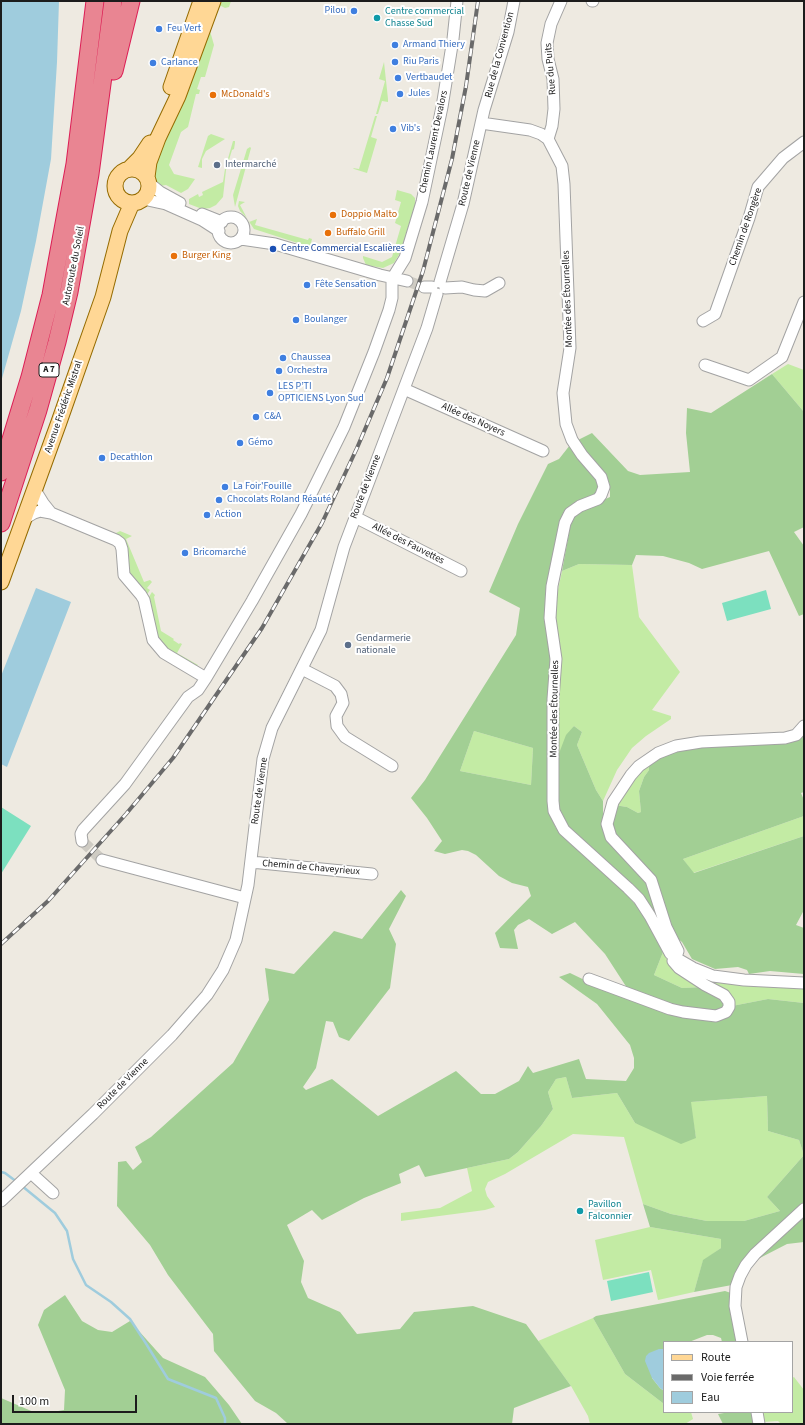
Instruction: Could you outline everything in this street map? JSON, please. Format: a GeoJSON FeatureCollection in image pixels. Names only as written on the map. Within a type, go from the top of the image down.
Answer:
{"type":"FeatureCollection","features":[{"type":"Feature","properties":{"kind":"highway"},"geometry":{"type":"LineString","coordinates":[[84,1],[91,26]]}},
{"type":"Feature","properties":{"kind":"highway","name":"Autoroute du Soleil"},"geometry":{"type":"LineString","coordinates":[[1,472],[30,377],[56,268],[75,164],[95,1]]}},
{"type":"Feature","properties":{"kind":"highway","name":"Autoroute du Soleil"},"geometry":{"type":"LineString","coordinates":[[1,523],[32,431],[62,320],[81,227],[99,114],[113,1]]}},
{"type":"Feature","properties":{"kind":"highway"},"geometry":{"type":"LineString","coordinates":[[99,114],[114,71],[131,1]]}},
{"type":"Feature","properties":{"kind":"main road"},"geometry":{"type":"LineString","coordinates":[[201,1],[150,143],[140,158],[129,169],[119,174],[115,182],[115,190],[131,200],[149,190],[149,162],[158,138],[178,96],[213,1]]}},
{"type":"Feature","properties":{"kind":"main road"},"geometry":{"type":"LineString","coordinates":[[129,169],[137,169],[144,174],[148,180]]}},
{"type":"Feature","properties":{"kind":"main road","name":"Avenue Frédéric Mistral"},"geometry":{"type":"LineString","coordinates":[[1,582],[35,490],[102,297],[120,230],[131,200]]}},
{"type":"Feature","properties":{"kind":"street","name":"Chemin Laurent Devalors"},"geometry":{"type":"LineString","coordinates":[[392,279],[405,258],[424,193],[436,139],[450,59],[457,1]]}},
{"type":"Feature","properties":{"kind":"street","name":"Rue de la Convention"},"geometry":{"type":"LineString","coordinates":[[484,110],[508,32],[514,1]]}},
{"type":"Feature","properties":{"kind":"street","name":"Rue du Puits"},"geometry":{"type":"LineString","coordinates":[[548,139],[552,126],[554,109],[553,79],[548,59],[547,43],[551,24],[561,1]]}},
{"type":"Feature","properties":{"kind":"street","name":"Route de Vienne"},"geometry":{"type":"LineString","coordinates":[[1,1202],[93,1114],[172,1035],[207,995],[223,970],[236,940],[245,898],[251,862],[263,759],[272,728],[321,630],[344,547],[427,328],[435,287],[463,204],[484,110]]}},
{"type":"Feature","properties":{"kind":"street"},"geometry":{"type":"LineString","coordinates":[[481,123],[530,130],[541,134],[548,139]]}},
{"type":"Feature","properties":{"kind":"street","name":"Montée des Étournelles"},"geometry":{"type":"LineString","coordinates":[[548,139],[562,166],[564,184],[570,348],[563,393],[566,424],[572,440],[601,478],[604,487],[598,499],[580,506],[570,513],[566,523],[552,586],[550,618],[556,659],[553,699],[554,811],[564,830],[639,899],[670,953],[674,956],[693,968],[712,976],[744,980],[804,983]]}},
{"type":"Feature","properties":{"kind":"street","name":"Chemin de Rongère"},"geometry":{"type":"LineString","coordinates":[[703,321],[715,314],[749,218],[758,187],[783,158],[804,142]]}},
{"type":"Feature","properties":{"kind":"street"},"geometry":{"type":"LineString","coordinates":[[148,180],[160,192],[177,205]]}},
{"type":"Feature","properties":{"kind":"street"},"geometry":{"type":"LineString","coordinates":[[131,200],[177,205],[198,213],[220,227]]}},
{"type":"Feature","properties":{"kind":"street"},"geometry":{"type":"LineString","coordinates":[[227,218],[234,218],[241,222],[242,234],[235,242],[229,243],[221,237],[220,227],[227,218]]}},
{"type":"Feature","properties":{"kind":"street"},"geometry":{"type":"LineString","coordinates":[[242,234],[392,279],[407,281]]}},
{"type":"Feature","properties":{"kind":"street"},"geometry":{"type":"LineString","coordinates":[[82,841],[81,834],[83,830],[125,784],[188,697],[198,690],[252,601],[301,514],[344,427],[374,352],[392,298],[392,279]]}},
{"type":"Feature","properties":{"kind":"street"},"geometry":{"type":"LineString","coordinates":[[435,287],[462,287],[485,291],[499,283]]}},
{"type":"Feature","properties":{"kind":"street"},"geometry":{"type":"LineString","coordinates":[[705,366],[749,380],[782,357],[804,303]]}},
{"type":"Feature","properties":{"kind":"street","name":"Allée des Noyers"},"geometry":{"type":"LineString","coordinates":[[404,389],[543,451]]}},
{"type":"Feature","properties":{"kind":"street"},"geometry":{"type":"LineString","coordinates":[[35,490],[51,513]]}},
{"type":"Feature","properties":{"kind":"street"},"geometry":{"type":"LineString","coordinates":[[24,519],[40,511],[51,513],[110,537],[120,543],[122,549],[124,575],[141,594],[144,600],[153,640],[164,653],[206,678]]}},
{"type":"Feature","properties":{"kind":"street","name":"Allée des Fauvettes"},"geometry":{"type":"LineString","coordinates":[[355,517],[461,571]]}},
{"type":"Feature","properties":{"kind":"street"},"geometry":{"type":"LineString","coordinates":[[302,669],[335,686],[341,694],[343,703],[336,716],[337,726],[345,737],[392,766]]}},
{"type":"Feature","properties":{"kind":"street"},"geometry":{"type":"LineString","coordinates":[[589,979],[670,1009],[716,1016],[726,1012],[729,1007],[728,998],[679,968],[673,961],[674,956],[678,952],[666,927],[651,880],[611,837],[606,824],[613,802],[631,775],[648,759],[666,749],[701,742],[785,738],[796,735],[804,726]]}},
{"type":"Feature","properties":{"kind":"street"},"geometry":{"type":"LineString","coordinates":[[102,860],[245,898]]}},
{"type":"Feature","properties":{"kind":"street","name":"Chemin de Chaveyrieux"},"geometry":{"type":"LineString","coordinates":[[251,862],[372,874]]}},
{"type":"Feature","properties":{"kind":"street"},"geometry":{"type":"LineString","coordinates":[[24,1180],[53,1193]]}},
{"type":"Feature","properties":{"kind":"street"},"geometry":{"type":"LineString","coordinates":[[742,1341],[735,1301],[736,1287],[740,1276],[746,1265],[755,1254],[804,1209]]}},
{"type":"Feature","properties":{"kind":"street"},"geometry":{"type":"LineString","coordinates":[[757,1413],[759,1424]]}},
{"type":"Feature","properties":{"kind":"green space"},"geometry":{"type":"Polygon","coordinates":[[[218,1],[231,1],[229,7],[225,8],[221,6],[218,9],[210,31],[214,45],[205,77],[201,77],[197,89],[200,90],[199,94],[196,94],[188,127],[181,132],[169,165],[174,174],[195,179],[188,189],[181,193],[166,185],[160,186],[154,177],[153,164],[218,1]]]}},
{"type":"Feature","properties":{"kind":"green space"},"geometry":{"type":"Polygon","coordinates":[[[384,62],[388,102],[382,101],[378,114],[376,114],[385,81],[379,79],[384,62]]]}},
{"type":"Feature","properties":{"kind":"green space"},"geometry":{"type":"Polygon","coordinates":[[[375,116],[377,116],[371,137],[377,139],[367,173],[353,168],[359,169],[375,116]]]}},
{"type":"Feature","properties":{"kind":"green space"},"geometry":{"type":"Polygon","coordinates":[[[211,134],[225,139],[206,151],[202,159],[202,168],[198,167],[208,136],[211,134]]]}},
{"type":"Feature","properties":{"kind":"green space"},"geometry":{"type":"Polygon","coordinates":[[[233,141],[235,141],[234,149],[232,150],[226,170],[223,197],[216,205],[210,208],[202,209],[189,204],[189,199],[198,194],[199,197],[203,195],[202,192],[223,182],[233,141]]]}},
{"type":"Feature","properties":{"kind":"green space"},"geometry":{"type":"Polygon","coordinates":[[[250,147],[251,148],[235,207],[233,195],[247,149],[250,147]]]}},
{"type":"Feature","properties":{"kind":"green space"},"geometry":{"type":"Polygon","coordinates":[[[397,190],[411,194],[415,198],[415,205],[400,253],[394,263],[383,268],[366,265],[363,256],[382,262],[392,257],[401,226],[395,223],[401,202],[395,200],[397,190]]]}},
{"type":"Feature","properties":{"kind":"green space"},"geometry":{"type":"Polygon","coordinates":[[[239,201],[245,202],[240,205],[248,220],[240,211],[238,206],[239,201]]]}},
{"type":"Feature","properties":{"kind":"green space"},"geometry":{"type":"Polygon","coordinates":[[[257,219],[255,225],[308,240],[309,238],[312,239],[310,247],[254,229],[249,222],[257,219]]]}},
{"type":"Feature","properties":{"kind":"green space"},"geometry":{"type":"Polygon","coordinates":[[[788,364],[804,370],[804,412],[772,374],[788,364]]]}},
{"type":"Feature","properties":{"kind":"green space"},"geometry":{"type":"Polygon","coordinates":[[[772,374],[804,412],[804,527],[794,532],[804,546],[804,614],[799,616],[769,551],[702,569],[689,563],[663,556],[636,555],[632,565],[579,564],[562,571],[571,522],[576,514],[581,510],[610,497],[610,485],[604,475],[576,441],[592,433],[628,471],[640,475],[690,472],[686,433],[687,408],[711,413],[772,374]]]}},
{"type":"Feature","properties":{"kind":"green space"},"geometry":{"type":"Polygon","coordinates":[[[570,445],[600,484],[597,494],[572,506],[546,605],[545,625],[552,654],[550,814],[556,828],[565,839],[620,887],[650,924],[663,952],[654,975],[682,988],[704,987],[723,999],[725,1003],[724,1008],[720,1011],[691,1011],[629,991],[605,954],[575,922],[552,934],[529,919],[518,925],[514,930],[518,949],[500,948],[495,933],[531,896],[528,887],[512,883],[499,876],[476,855],[468,851],[462,850],[445,854],[434,851],[442,841],[427,818],[411,798],[425,780],[516,635],[520,608],[489,592],[518,524],[548,464],[559,459],[570,445]],[[474,731],[460,771],[531,785],[533,748],[474,731]]]}},
{"type":"Feature","properties":{"kind":"green space"},"geometry":{"type":"Polygon","coordinates":[[[120,531],[132,536],[126,539],[144,582],[150,580],[152,582],[147,588],[150,590],[146,596],[130,576],[116,533],[120,531]]]}},
{"type":"Feature","properties":{"kind":"green space"},"geometry":{"type":"Polygon","coordinates":[[[579,564],[632,565],[639,617],[680,672],[652,710],[671,716],[671,719],[646,736],[632,748],[617,770],[603,801],[596,790],[577,745],[582,732],[574,726],[558,756],[557,703],[561,662],[554,616],[555,604],[562,571],[579,564]]]}},
{"type":"Feature","properties":{"kind":"green space"},"geometry":{"type":"Polygon","coordinates":[[[766,590],[771,609],[727,621],[722,603],[766,590]]]}},
{"type":"Feature","properties":{"kind":"green space"},"geometry":{"type":"Polygon","coordinates":[[[152,592],[155,595],[154,597],[161,631],[179,644],[182,644],[177,653],[198,665],[197,666],[195,667],[157,642],[147,600],[152,592]]]}},
{"type":"Feature","properties":{"kind":"green space"},"geometry":{"type":"Polygon","coordinates":[[[574,726],[582,732],[577,745],[596,790],[603,801],[603,829],[650,885],[657,914],[654,915],[570,830],[559,809],[558,756],[566,735],[574,726]]]}},
{"type":"Feature","properties":{"kind":"green space"},"geometry":{"type":"Polygon","coordinates":[[[474,731],[533,748],[531,785],[460,771],[474,731]]]}},
{"type":"Feature","properties":{"kind":"green space"},"geometry":{"type":"Polygon","coordinates":[[[804,731],[804,792],[801,793],[804,800],[804,816],[683,859],[694,873],[804,836],[804,910],[796,925],[804,928],[804,974],[770,971],[749,974],[747,970],[738,967],[715,969],[692,959],[682,942],[674,936],[660,891],[613,830],[611,823],[614,805],[627,807],[638,813],[641,812],[639,791],[644,777],[649,770],[648,762],[665,751],[804,731]]]}},
{"type":"Feature","properties":{"kind":"green space"},"geometry":{"type":"Polygon","coordinates":[[[648,762],[649,770],[644,777],[639,791],[641,812],[638,813],[627,807],[614,805],[648,762]]]}},
{"type":"Feature","properties":{"kind":"green space"},"geometry":{"type":"Polygon","coordinates":[[[1,807],[31,826],[1,874],[1,807]]]}},
{"type":"Feature","properties":{"kind":"green space"},"geometry":{"type":"Polygon","coordinates":[[[804,816],[804,836],[693,873],[683,859],[804,816]]]}},
{"type":"Feature","properties":{"kind":"green space"},"geometry":{"type":"Polygon","coordinates":[[[401,890],[406,896],[389,929],[396,944],[390,988],[349,1041],[339,1037],[333,1022],[326,1021],[316,1068],[303,1087],[306,1090],[332,1079],[378,1116],[456,1071],[481,1094],[495,1094],[519,1081],[528,1066],[533,1073],[579,1059],[586,1079],[626,1081],[634,1068],[634,1058],[630,1045],[597,1004],[559,977],[570,973],[599,987],[714,1018],[732,1006],[768,999],[804,1003],[804,1155],[799,1140],[768,1131],[767,1096],[691,1102],[696,1138],[681,1144],[635,1123],[617,1093],[572,1098],[566,1077],[556,1079],[548,1092],[553,1109],[541,1126],[518,1152],[509,1159],[425,1177],[419,1165],[399,1174],[401,1183],[364,1198],[322,1220],[312,1210],[287,1225],[304,1261],[301,1282],[308,1298],[340,1312],[357,1334],[400,1329],[414,1312],[473,1306],[526,1324],[571,1386],[514,1408],[512,1424],[287,1424],[276,1413],[255,1401],[214,1351],[213,1334],[168,1275],[150,1245],[117,1206],[118,1162],[126,1161],[133,1170],[142,1162],[135,1147],[151,1137],[233,1063],[269,1000],[265,968],[294,974],[334,931],[362,939],[401,890]]]}},
{"type":"Feature","properties":{"kind":"green space"},"geometry":{"type":"Polygon","coordinates":[[[663,952],[668,961],[704,987],[682,988],[654,975],[663,952]]]}},
{"type":"Feature","properties":{"kind":"green space"},"geometry":{"type":"Polygon","coordinates":[[[699,975],[804,987],[804,1003],[768,999],[732,1006],[699,975]]]}},
{"type":"Feature","properties":{"kind":"green space"},"geometry":{"type":"Polygon","coordinates":[[[566,1077],[572,1098],[617,1093],[635,1123],[696,1138],[690,1102],[767,1096],[768,1131],[799,1140],[804,1155],[767,1197],[780,1211],[744,1221],[707,1221],[671,1214],[643,1204],[624,1137],[573,1134],[505,1174],[488,1182],[485,1189],[487,1196],[495,1207],[485,1210],[401,1221],[401,1213],[440,1208],[472,1191],[467,1168],[509,1159],[518,1152],[541,1126],[553,1109],[548,1092],[556,1079],[566,1077]]]}},
{"type":"Feature","properties":{"kind":"green space"},"geometry":{"type":"Polygon","coordinates":[[[804,1155],[804,1204],[732,1285],[694,1292],[703,1260],[721,1248],[721,1239],[650,1227],[643,1204],[671,1214],[707,1221],[744,1221],[780,1211],[767,1197],[804,1155]]]}},
{"type":"Feature","properties":{"kind":"green space"},"geometry":{"type":"Polygon","coordinates":[[[804,1214],[804,1242],[787,1244],[754,1261],[804,1214]]]}},
{"type":"Feature","properties":{"kind":"green space"},"geometry":{"type":"Polygon","coordinates":[[[650,1227],[721,1239],[721,1248],[703,1261],[694,1292],[658,1300],[651,1270],[603,1280],[595,1240],[650,1227]]]}},
{"type":"Feature","properties":{"kind":"green space"},"geometry":{"type":"Polygon","coordinates":[[[649,1272],[653,1292],[611,1301],[607,1281],[649,1272]]]}},
{"type":"Feature","properties":{"kind":"green space"},"geometry":{"type":"Polygon","coordinates":[[[725,1291],[731,1293],[738,1341],[722,1341],[721,1338],[713,1335],[707,1335],[692,1341],[663,1341],[663,1349],[659,1349],[652,1378],[663,1390],[663,1403],[625,1374],[593,1318],[596,1316],[725,1291]]]}},
{"type":"Feature","properties":{"kind":"green space"},"geometry":{"type":"Polygon","coordinates":[[[65,1295],[82,1321],[98,1330],[112,1332],[130,1321],[163,1358],[205,1377],[229,1405],[242,1424],[1,1424],[1,1398],[36,1413],[64,1410],[65,1390],[38,1325],[44,1310],[65,1295]]]}},
{"type":"Feature","properties":{"kind":"green space"},"geometry":{"type":"Polygon","coordinates":[[[593,1318],[625,1374],[663,1403],[663,1413],[691,1413],[693,1419],[685,1424],[590,1424],[588,1416],[571,1386],[538,1341],[593,1318]]]}},
{"type":"Feature","properties":{"kind":"green space"},"geometry":{"type":"Polygon","coordinates":[[[793,1378],[804,1390],[804,1424],[781,1424],[778,1421],[763,1422],[761,1413],[793,1413],[793,1378]]]}},
{"type":"Feature","properties":{"kind":"green space"},"geometry":{"type":"Polygon","coordinates":[[[752,1413],[754,1424],[723,1424],[718,1414],[752,1413]]]}},
{"type":"Feature","properties":{"kind":"water"},"geometry":{"type":"Polygon","coordinates":[[[1,1],[59,1],[51,159],[21,311],[1,382],[1,1]]]}},
{"type":"Feature","properties":{"kind":"water"},"geometry":{"type":"Polygon","coordinates":[[[36,588],[71,602],[7,767],[1,764],[1,676],[36,588]]]}},
{"type":"Feature","properties":{"kind":"water"},"geometry":{"type":"Polygon","coordinates":[[[663,1349],[663,1390],[652,1378],[645,1361],[646,1356],[649,1353],[663,1349]]]}},
{"type":"Feature","properties":{"kind":"waterway"},"geometry":{"type":"LineString","coordinates":[[1,1172],[5,1173],[17,1182]]}},
{"type":"Feature","properties":{"kind":"waterway"},"geometry":{"type":"LineString","coordinates":[[22,1186],[55,1213],[67,1231],[73,1259],[86,1285],[111,1302],[130,1319],[168,1379],[216,1398],[225,1418],[225,1424]]}},
{"type":"Feature","properties":{"kind":"tunnel"},"geometry":{"type":"LineString","coordinates":[[407,281],[424,287]]}},
{"type":"Feature","properties":{"kind":"tunnel"},"geometry":{"type":"LineString","coordinates":[[82,841],[102,860]]}},
{"type":"Feature","properties":{"kind":"railway"},"geometry":{"type":"LineString","coordinates":[[1,944],[48,901],[126,814],[173,758],[262,628],[322,523],[357,448],[387,378],[423,271],[452,159],[466,86],[478,1]]}},
{"type":"Feature","properties":{"kind":"place","name":"Pilou"},"geometry":{"type":"Point","coordinates":[354,11]}},
{"type":"Feature","properties":{"kind":"place","name":"Centre commercial Chasse Sud"},"geometry":{"type":"Point","coordinates":[377,18]}},
{"type":"Feature","properties":{"kind":"place","name":"Feu Vert"},"geometry":{"type":"Point","coordinates":[159,29]}},
{"type":"Feature","properties":{"kind":"place","name":"Armand Thiery"},"geometry":{"type":"Point","coordinates":[395,45]}},
{"type":"Feature","properties":{"kind":"place","name":"Riu Paris"},"geometry":{"type":"Point","coordinates":[395,62]}},
{"type":"Feature","properties":{"kind":"place","name":"Carlance"},"geometry":{"type":"Point","coordinates":[153,63]}},
{"type":"Feature","properties":{"kind":"place","name":"Vertbaudet"},"geometry":{"type":"Point","coordinates":[398,78]}},
{"type":"Feature","properties":{"kind":"place","name":"Jules"},"geometry":{"type":"Point","coordinates":[400,94]}},
{"type":"Feature","properties":{"kind":"place","name":"McDonald's"},"geometry":{"type":"Point","coordinates":[213,95]}},
{"type":"Feature","properties":{"kind":"place","name":"Vib's"},"geometry":{"type":"Point","coordinates":[393,129]}},
{"type":"Feature","properties":{"kind":"place","name":"Intermarché"},"geometry":{"type":"Point","coordinates":[217,165]}},
{"type":"Feature","properties":{"kind":"place","name":"Doppio Malto"},"geometry":{"type":"Point","coordinates":[333,215]}},
{"type":"Feature","properties":{"kind":"place","name":"Buffalo Grill"},"geometry":{"type":"Point","coordinates":[328,233]}},
{"type":"Feature","properties":{"kind":"place","name":"Centre Commercial Escalières"},"geometry":{"type":"Point","coordinates":[273,249]}},
{"type":"Feature","properties":{"kind":"place","name":"Burger King"},"geometry":{"type":"Point","coordinates":[174,256]}},
{"type":"Feature","properties":{"kind":"place","name":"Fête Sensation"},"geometry":{"type":"Point","coordinates":[307,285]}},
{"type":"Feature","properties":{"kind":"place","name":"Boulanger"},"geometry":{"type":"Point","coordinates":[296,320]}},
{"type":"Feature","properties":{"kind":"place","name":"Chaussea"},"geometry":{"type":"Point","coordinates":[283,358]}},
{"type":"Feature","properties":{"kind":"place","name":"Orchestra"},"geometry":{"type":"Point","coordinates":[279,371]}},
{"type":"Feature","properties":{"kind":"place","name":"LES P’TI OPTICIENS Lyon Sud"},"geometry":{"type":"Point","coordinates":[270,393]}},
{"type":"Feature","properties":{"kind":"place","name":"C&A"},"geometry":{"type":"Point","coordinates":[256,417]}},
{"type":"Feature","properties":{"kind":"place","name":"Gémo"},"geometry":{"type":"Point","coordinates":[240,443]}},
{"type":"Feature","properties":{"kind":"place","name":"Decathlon"},"geometry":{"type":"Point","coordinates":[102,458]}},
{"type":"Feature","properties":{"kind":"place","name":"La Foir'Fouille"},"geometry":{"type":"Point","coordinates":[225,487]}},
{"type":"Feature","properties":{"kind":"place","name":"Chocolats Roland Réauté"},"geometry":{"type":"Point","coordinates":[219,500]}},
{"type":"Feature","properties":{"kind":"place","name":"Action"},"geometry":{"type":"Point","coordinates":[207,515]}},
{"type":"Feature","properties":{"kind":"place","name":"Bricomarché"},"geometry":{"type":"Point","coordinates":[185,553]}},
{"type":"Feature","properties":{"kind":"place","name":"Gendarmerie nationale"},"geometry":{"type":"Point","coordinates":[348,645]}},
{"type":"Feature","properties":{"kind":"place","name":"Pavillon Falconnier"},"geometry":{"type":"Point","coordinates":[580,1211]}}]}
